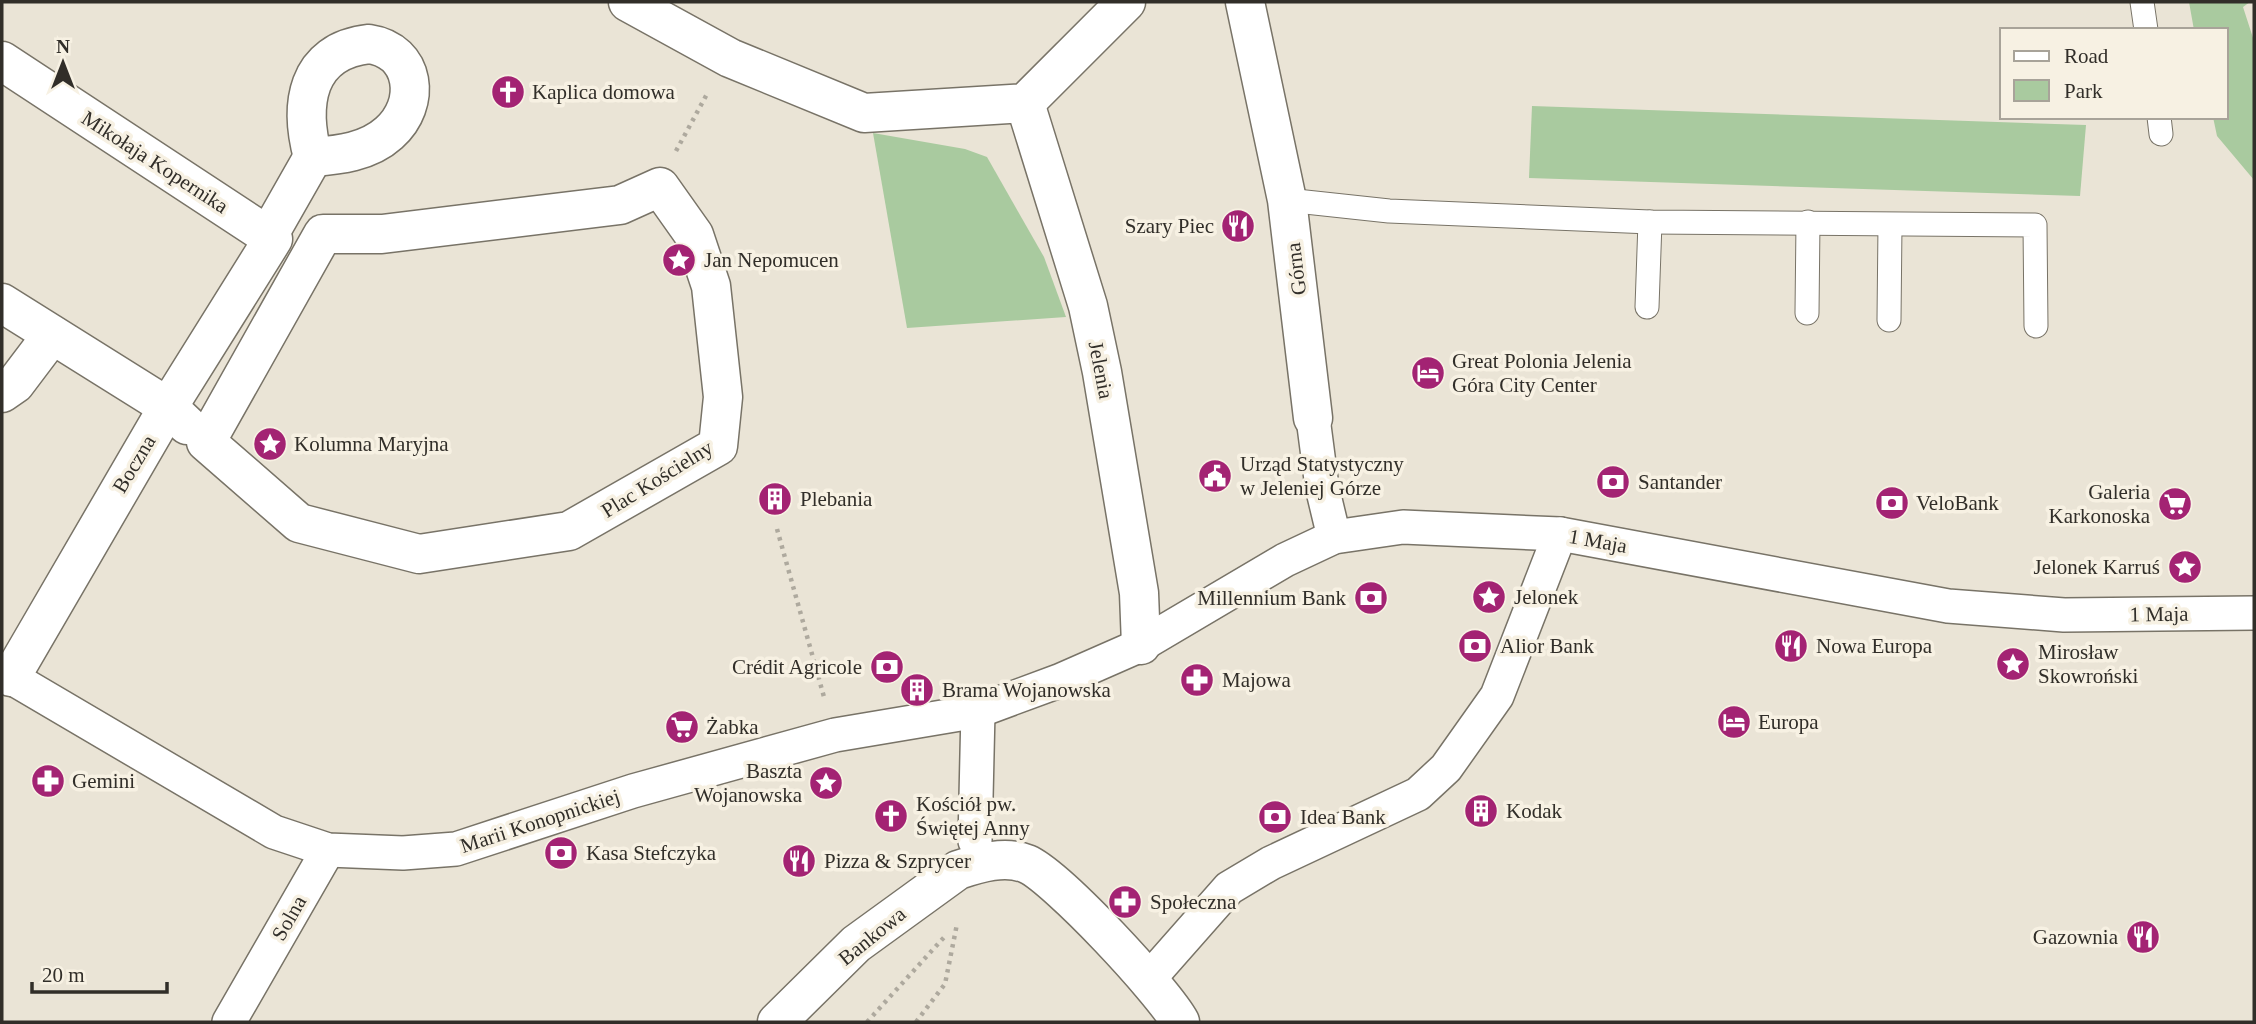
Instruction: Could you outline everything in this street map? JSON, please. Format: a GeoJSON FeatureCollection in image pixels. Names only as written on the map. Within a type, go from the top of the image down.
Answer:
{"type":"FeatureCollection","features":[{"type":"Feature","properties":{"kind":"street"},"geometry":{"type":"LineString","coordinates":[[628,2],[730,58],[864,113],[1025,103],[1126,2]]}},
{"type":"Feature","properties":{"kind":"street","name":"Górna"},"geometry":{"type":"LineString","coordinates":[[1245,2],[1287,200],[1322,487],[1334,537]]}},
{"type":"Feature","properties":{"kind":"street","name":"Mikołaja Kopernika"},"geometry":{"type":"LineString","coordinates":[[2,61],[270,238]]}},
{"type":"Feature","properties":{"kind":"street","name":"Jelenia"},"geometry":{"type":"LineString","coordinates":[[1025,103],[1088,306],[1139,593],[1142,645]]}},
{"type":"Feature","properties":{"kind":"street","name":"Boczna"},"geometry":{"type":"LineString","coordinates":[[5,681],[270,238],[313,158]]}},
{"type":"Feature","properties":{"kind":"street","name":"Plac Kościelny"},"geometry":{"type":"LineString","coordinates":[[2,303],[167,407],[206,442],[299,523],[419,555],[569,531],[718,446],[723,397],[710,286],[694,235],[660,187],[620,205],[382,234],[323,234],[206,442]]}},
{"type":"Feature","properties":{"kind":"street"},"geometry":{"type":"LineString","coordinates":[[2,393],[15,384],[52,335]]}},
{"type":"Feature","properties":{"kind":"street","name":"1 Maja"},"geometry":{"type":"LineString","coordinates":[[978,711],[1059,681],[1142,645],[1285,561],[1334,537],[1403,527],[1560,534],[1948,606],[2064,615],[2254,612]]}},
{"type":"Feature","properties":{"kind":"street"},"geometry":{"type":"LineString","coordinates":[[1147,981],[1229,888],[1270,863],[1418,794],[1446,768],[1497,696],[1560,534]]}},
{"type":"Feature","properties":{"kind":"street","name":"Marii Konopnickiej"},"geometry":{"type":"LineString","coordinates":[[5,681],[274,832],[328,850],[402,853],[456,849],[633,791],[835,735],[978,711]]}},
{"type":"Feature","properties":{"kind":"street"},"geometry":{"type":"LineString","coordinates":[[978,711],[976,852],[1025,864],[1061,887],[1147,981],[1180,1022]]}},
{"type":"Feature","properties":{"kind":"street","name":"Solna"},"geometry":{"type":"LineString","coordinates":[[229,1022],[328,850]]}},
{"type":"Feature","properties":{"kind":"street","name":"Bankowa"},"geometry":{"type":"LineString","coordinates":[[776,1022],[856,944],[958,870],[976,852]]}},
{"type":"Feature","properties":{"kind":"lane"},"geometry":{"type":"LineString","coordinates":[[2142,2],[2146,28]]}},
{"type":"Feature","properties":{"kind":"lane"},"geometry":{"type":"LineString","coordinates":[[1287,200],[1389,211],[1650,222],[2035,225],[2036,326]]}},
{"type":"Feature","properties":{"kind":"lane"},"geometry":{"type":"LineString","coordinates":[[1647,307],[1650,222]]}},
{"type":"Feature","properties":{"kind":"lane"},"geometry":{"type":"LineString","coordinates":[[1807,313],[1808,222]]}},
{"type":"Feature","properties":{"kind":"lane"},"geometry":{"type":"LineString","coordinates":[[1889,320],[1890,225]]}},
{"type":"Feature","properties":{"kind":"path"},"geometry":{"type":"LineString","coordinates":[[777,529],[835,735]]}},
{"type":"Feature","properties":{"kind":"path"},"geometry":{"type":"LineString","coordinates":[[867,1022],[965,913]]}},
{"type":"Feature","properties":{"kind":"path"},"geometry":{"type":"LineString","coordinates":[[916,1022],[945,984],[957,923]]}},
{"type":"Feature","properties":{"kind":"green space"},"geometry":{"type":"Polygon","coordinates":[[[2189,2],[2250,2],[2243,7],[2254,41],[2254,180],[2217,136],[2213,119],[2228,119],[2228,28],[2194,28],[2189,2]]]}},
{"type":"Feature","properties":{"kind":"green space"},"geometry":{"type":"Polygon","coordinates":[[[1532,106],[2086,125],[2080,196],[1529,178],[1532,106]]]}},
{"type":"Feature","properties":{"kind":"green space"},"geometry":{"type":"Polygon","coordinates":[[[873,133],[965,149],[987,157],[1044,257],[1066,317],[907,328],[873,133]]]}},
{"type":"Feature","properties":{"kind":"place","name":"Kaplica domowa"},"geometry":{"type":"Point","coordinates":[508,92]}},
{"type":"Feature","properties":{"kind":"place","name":"Szary Piec"},"geometry":{"type":"Point","coordinates":[1238,226]}},
{"type":"Feature","properties":{"kind":"place","name":"Jan Nepomucen"},"geometry":{"type":"Point","coordinates":[679,260]}},
{"type":"Feature","properties":{"kind":"place","name":"Great Polonia Jelenia Góra City Center"},"geometry":{"type":"Point","coordinates":[1428,373]}},
{"type":"Feature","properties":{"kind":"place","name":"Kolumna Maryjna"},"geometry":{"type":"Point","coordinates":[270,444]}},
{"type":"Feature","properties":{"kind":"place","name":"Urząd Statystyczny w Jeleniej Górze"},"geometry":{"type":"Point","coordinates":[1215,476]}},
{"type":"Feature","properties":{"kind":"place","name":"Santander"},"geometry":{"type":"Point","coordinates":[1613,482]}},
{"type":"Feature","properties":{"kind":"place","name":"Plebania"},"geometry":{"type":"Point","coordinates":[775,499]}},
{"type":"Feature","properties":{"kind":"place","name":"VeloBank"},"geometry":{"type":"Point","coordinates":[1892,503]}},
{"type":"Feature","properties":{"kind":"place","name":"Galeria Karkonoska"},"geometry":{"type":"Point","coordinates":[2175,504]}},
{"type":"Feature","properties":{"kind":"place","name":"Jelonek Karruś"},"geometry":{"type":"Point","coordinates":[2185,567]}},
{"type":"Feature","properties":{"kind":"place","name":"Jelonek"},"geometry":{"type":"Point","coordinates":[1489,597]}},
{"type":"Feature","properties":{"kind":"place","name":"Millennium Bank"},"geometry":{"type":"Point","coordinates":[1371,598]}},
{"type":"Feature","properties":{"kind":"place","name":"Alior Bank"},"geometry":{"type":"Point","coordinates":[1475,646]}},
{"type":"Feature","properties":{"kind":"place","name":"Nowa Europa"},"geometry":{"type":"Point","coordinates":[1791,646]}},
{"type":"Feature","properties":{"kind":"place","name":"Mirosław Skowroński"},"geometry":{"type":"Point","coordinates":[2013,664]}},
{"type":"Feature","properties":{"kind":"place","name":"Crédit Agricole"},"geometry":{"type":"Point","coordinates":[887,667]}},
{"type":"Feature","properties":{"kind":"place","name":"Majowa"},"geometry":{"type":"Point","coordinates":[1197,680]}},
{"type":"Feature","properties":{"kind":"place","name":"Brama Wojanowska"},"geometry":{"type":"Point","coordinates":[917,690]}},
{"type":"Feature","properties":{"kind":"place","name":"Europa"},"geometry":{"type":"Point","coordinates":[1734,722]}},
{"type":"Feature","properties":{"kind":"place","name":"Żabka"},"geometry":{"type":"Point","coordinates":[682,727]}},
{"type":"Feature","properties":{"kind":"place","name":"Gemini"},"geometry":{"type":"Point","coordinates":[48,781]}},
{"type":"Feature","properties":{"kind":"place","name":"Baszta Wojanowska"},"geometry":{"type":"Point","coordinates":[826,783]}},
{"type":"Feature","properties":{"kind":"place","name":"Kodak"},"geometry":{"type":"Point","coordinates":[1481,811]}},
{"type":"Feature","properties":{"kind":"place","name":"Kościół pw. Świętej Anny"},"geometry":{"type":"Point","coordinates":[891,816]}},
{"type":"Feature","properties":{"kind":"place","name":"Idea Bank"},"geometry":{"type":"Point","coordinates":[1275,817]}},
{"type":"Feature","properties":{"kind":"place","name":"Kasa Stefczyka"},"geometry":{"type":"Point","coordinates":[561,853]}},
{"type":"Feature","properties":{"kind":"place","name":"Pizza & Szprycer"},"geometry":{"type":"Point","coordinates":[799,861]}},
{"type":"Feature","properties":{"kind":"place","name":"Społeczna"},"geometry":{"type":"Point","coordinates":[1125,902]}},
{"type":"Feature","properties":{"kind":"place","name":"Gazownia"},"geometry":{"type":"Point","coordinates":[2143,937]}}]}
